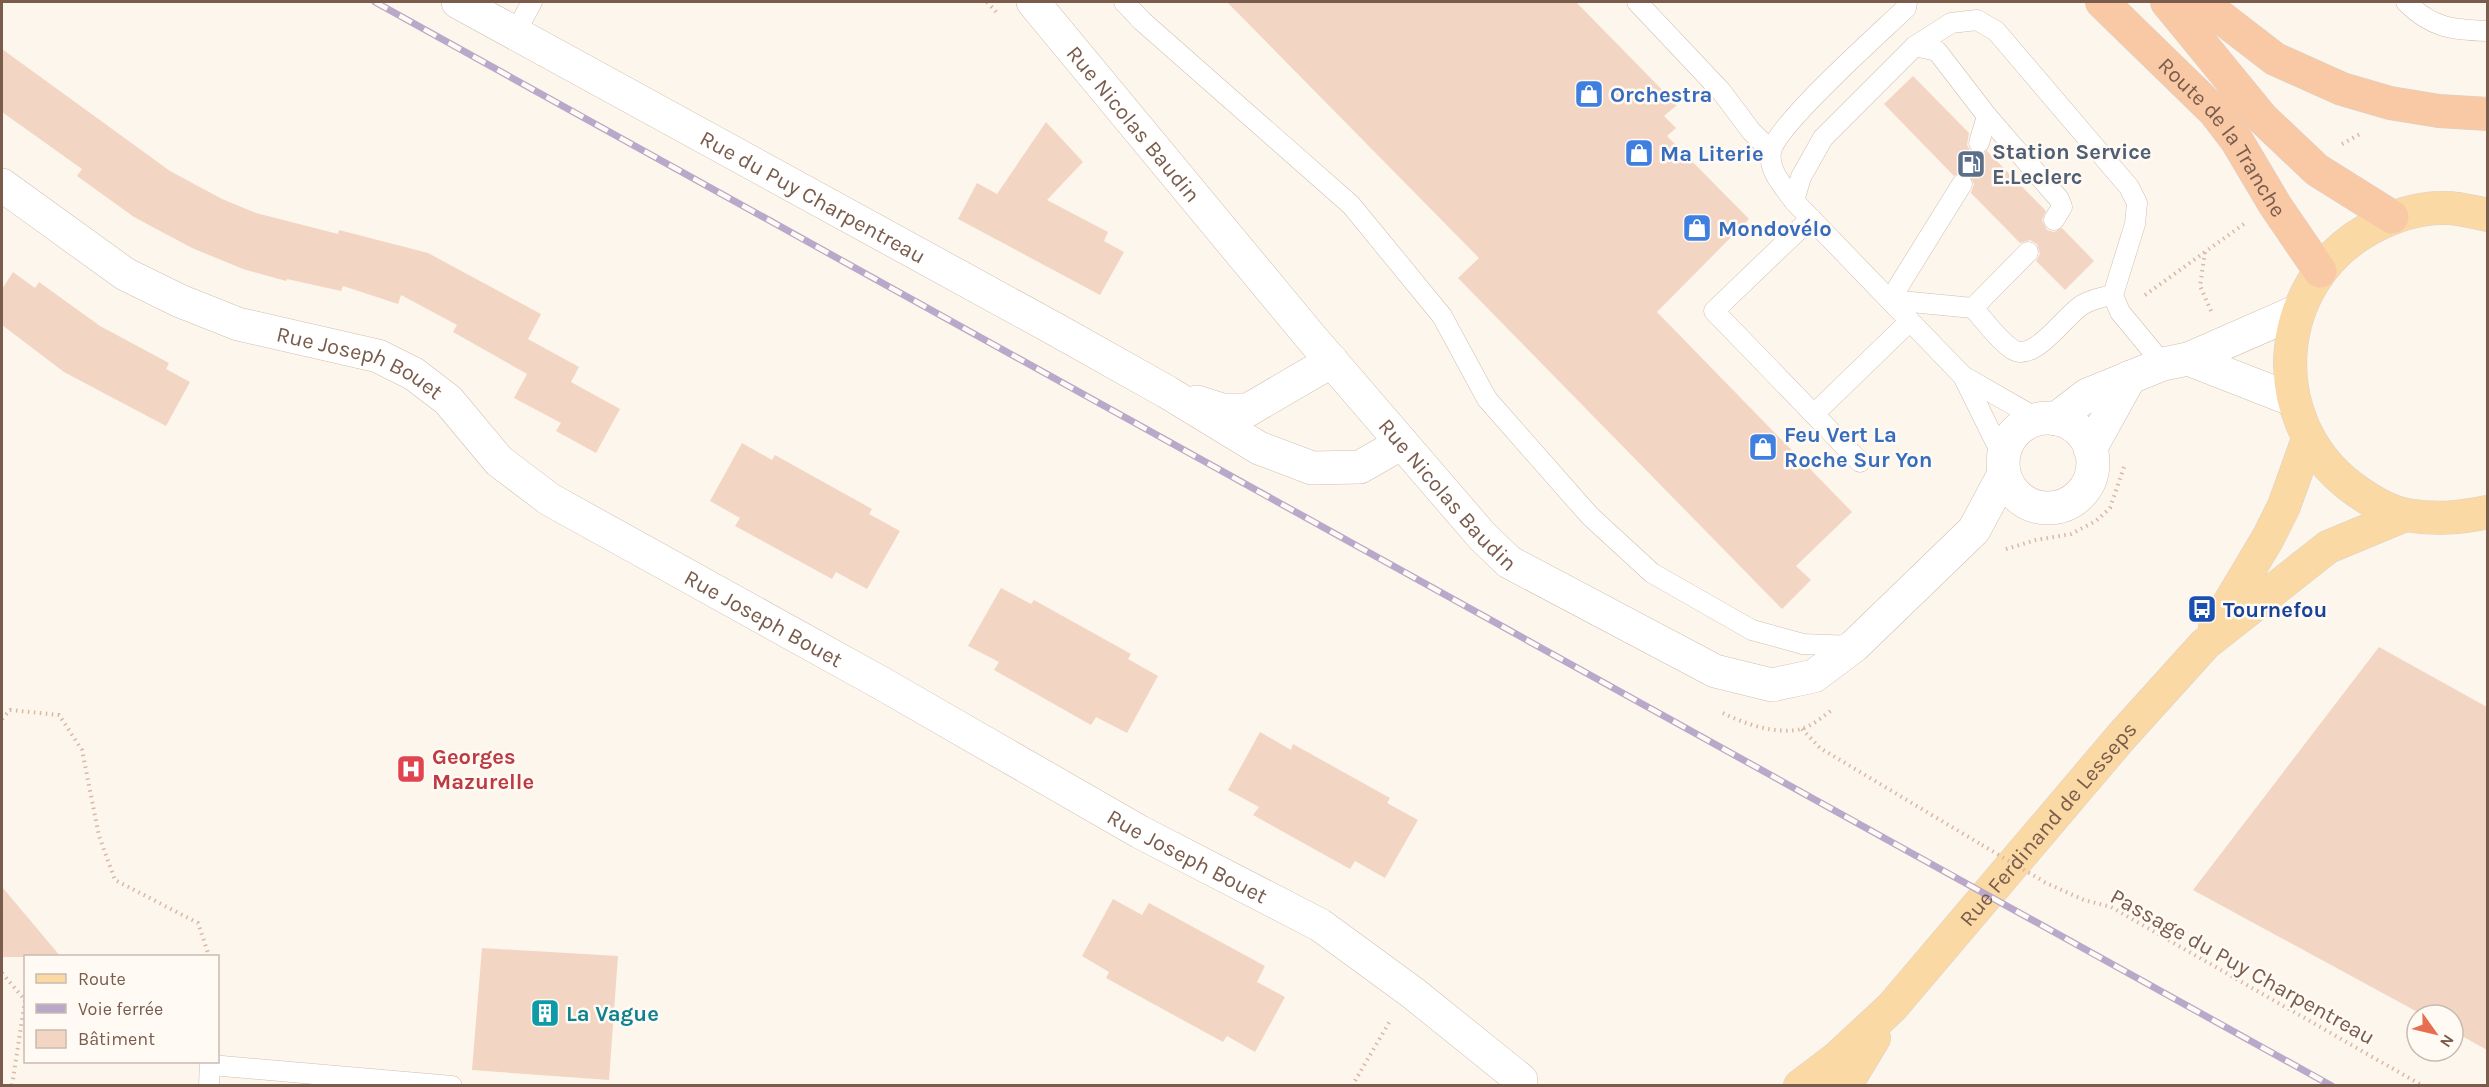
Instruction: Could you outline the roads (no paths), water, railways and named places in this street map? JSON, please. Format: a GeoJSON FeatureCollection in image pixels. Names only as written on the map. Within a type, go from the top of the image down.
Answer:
{"type":"FeatureCollection","features":[{"type":"Feature","properties":{"kind":"highway","name":"Route de la Tranche"},"geometry":{"type":"LineString","coordinates":[[2167,2],[2262,118],[2317,170],[2392,217]]}},
{"type":"Feature","properties":{"kind":"highway"},"geometry":{"type":"LineString","coordinates":[[2202,2],[2275,59],[2342,88],[2390,104],[2439,111],[2487,114]]}},
{"type":"Feature","properties":{"kind":"highway","name":"Route de la Tranche"},"geometry":{"type":"LineString","coordinates":[[2107,7],[2214,111],[2237,141],[2275,205],[2319,271]]}},
{"type":"Feature","properties":{"kind":"main road"},"geometry":{"type":"LineString","coordinates":[[2487,215],[2443,208],[2392,217],[2352,239],[2319,271],[2298,311],[2289,355],[2293,400],[2308,439],[2333,473],[2366,498],[2405,514],[2453,519],[2487,512]]}},
{"type":"Feature","properties":{"kind":"main road","name":"Rue Ferdinand de Lesseps"},"geometry":{"type":"LineString","coordinates":[[2205,644],[2268,538],[2284,506],[2308,439]]}},
{"type":"Feature","properties":{"kind":"main road","name":"Rue Ferdinand de Lesseps"},"geometry":{"type":"LineString","coordinates":[[1800,1086],[1837,1058],[1893,1006],[2121,737],[2205,644],[2328,547],[2405,514]]}},
{"type":"Feature","properties":{"kind":"main road","name":"Rue Ferdinand de Lesseps"},"geometry":{"type":"LineString","coordinates":[[1845,1086],[1893,1006]]}},
{"type":"Feature","properties":{"kind":"street","name":"Rue du Puy Charpentreau"},"geometry":{"type":"LineString","coordinates":[[458,2],[1167,392],[1259,448],[1312,468],[1360,467],[1402,443]]}},
{"type":"Feature","properties":{"kind":"street","name":"Rue Nicolas Baudin"},"geometry":{"type":"LineString","coordinates":[[1033,2],[1332,361],[1482,536],[1509,562],[1715,671],[1772,685],[1814,676],[1854,646],[1974,530],[2004,466]]}},
{"type":"Feature","properties":{"kind":"street","name":"Rue Joseph Bouet"},"geometry":{"type":"LineString","coordinates":[[2,185],[125,274],[180,301],[238,324],[378,356],[414,374],[448,400],[499,461],[549,499],[881,683],[1140,832],[1320,925],[1413,993],[1526,1084]]}},
{"type":"Feature","properties":{"kind":"street"},"geometry":{"type":"LineString","coordinates":[[2047,419],[2078,430],[2090,449],[2092,463],[2090,477],[2084,490],[2073,500],[2061,506],[2047,508],[2033,505],[2015,493],[2004,466],[2007,444],[2014,433],[2025,424],[2047,419],[2087,395],[2130,377],[2176,362],[2298,311]]}},
{"type":"Feature","properties":{"kind":"street","name":"Rue du Puy Charpentreau"},"geometry":{"type":"LineString","coordinates":[[1167,392],[1222,410],[1248,410],[1332,361]]}},
{"type":"Feature","properties":{"kind":"street"},"geometry":{"type":"LineString","coordinates":[[2176,362],[2293,400]]}},
{"type":"Feature","properties":{"kind":"street"},"geometry":{"type":"LineString","coordinates":[[2090,449],[2130,377]]}},
{"type":"Feature","properties":{"kind":"street","name":"Rue Nicolas Baudin"},"geometry":{"type":"LineString","coordinates":[[1974,530],[2033,505]]}},
{"type":"Feature","properties":{"kind":"lane"},"geometry":{"type":"LineString","coordinates":[[515,33],[532,2]]}},
{"type":"Feature","properties":{"kind":"lane"},"geometry":{"type":"LineString","coordinates":[[1124,2],[1142,21],[1352,205],[1442,316],[1487,399],[1590,516],[1652,573],[1752,630],[1803,644],[1854,646]]}},
{"type":"Feature","properties":{"kind":"lane"},"geometry":{"type":"LineString","coordinates":[[1637,2],[1721,91],[1751,131],[1771,151]]}},
{"type":"Feature","properties":{"kind":"lane"},"geometry":{"type":"LineString","coordinates":[[1907,2],[1906,8],[1791,119],[1771,151],[1773,171],[1794,201],[1964,376],[2047,419]]}},
{"type":"Feature","properties":{"kind":"lane"},"geometry":{"type":"LineString","coordinates":[[2406,2],[2427,21],[2459,30],[2487,31]]}},
{"type":"Feature","properties":{"kind":"lane"},"geometry":{"type":"LineString","coordinates":[[1794,201],[1801,177],[1823,138],[1915,46],[1951,22],[1977,20],[1996,31],[2130,187],[2137,203],[2135,224],[2113,295],[2120,312],[2176,362]]}},
{"type":"Feature","properties":{"kind":"lane"},"geometry":{"type":"LineString","coordinates":[[1915,46],[1937,51],[1987,116],[2059,199],[2062,207],[2054,220]]}},
{"type":"Feature","properties":{"kind":"lane"},"geometry":{"type":"LineString","coordinates":[[1979,143],[1987,116]]}},
{"type":"Feature","properties":{"kind":"lane"},"geometry":{"type":"LineString","coordinates":[[1890,300],[1962,184]]}},
{"type":"Feature","properties":{"kind":"lane"},"geometry":{"type":"LineString","coordinates":[[1810,218],[1714,311],[1860,462]]}},
{"type":"Feature","properties":{"kind":"lane"},"geometry":{"type":"LineString","coordinates":[[1973,308],[2028,252]]}},
{"type":"Feature","properties":{"kind":"lane"},"geometry":{"type":"LineString","coordinates":[[1890,300],[1973,308],[2010,349],[2019,353],[2032,351],[2080,306],[2093,299],[2113,295]]}},
{"type":"Feature","properties":{"kind":"lane"},"geometry":{"type":"LineString","coordinates":[[1814,414],[1910,321]]}},
{"type":"Feature","properties":{"kind":"lane"},"geometry":{"type":"LineString","coordinates":[[1964,376],[2004,466]]}},
{"type":"Feature","properties":{"kind":"lane"},"geometry":{"type":"LineString","coordinates":[[209,1086],[210,1063],[452,1086]]}},
{"type":"Feature","properties":{"kind":"railway"},"geometry":{"type":"LineString","coordinates":[[375,2],[2332,1086]]}},
{"type":"Feature","properties":{"kind":"place","name":"Orchestra"},"geometry":{"type":"Point","coordinates":[1589,94]}},
{"type":"Feature","properties":{"kind":"place","name":"Ma Literie"},"geometry":{"type":"Point","coordinates":[1639,153]}},
{"type":"Feature","properties":{"kind":"place","name":"Station Service E.Leclerc"},"geometry":{"type":"Point","coordinates":[1971,164]}},
{"type":"Feature","properties":{"kind":"place","name":"Mondovélo"},"geometry":{"type":"Point","coordinates":[1697,228]}},
{"type":"Feature","properties":{"kind":"place","name":"Feu Vert La Roche Sur Yon"},"geometry":{"type":"Point","coordinates":[1763,447]}},
{"type":"Feature","properties":{"kind":"place","name":"Tournefou"},"geometry":{"type":"Point","coordinates":[2202,609]}},
{"type":"Feature","properties":{"kind":"place","name":"Georges Mazurelle"},"geometry":{"type":"Point","coordinates":[411,769]}},
{"type":"Feature","properties":{"kind":"place","name":"La Vague"},"geometry":{"type":"Point","coordinates":[545,1013]}}]}
